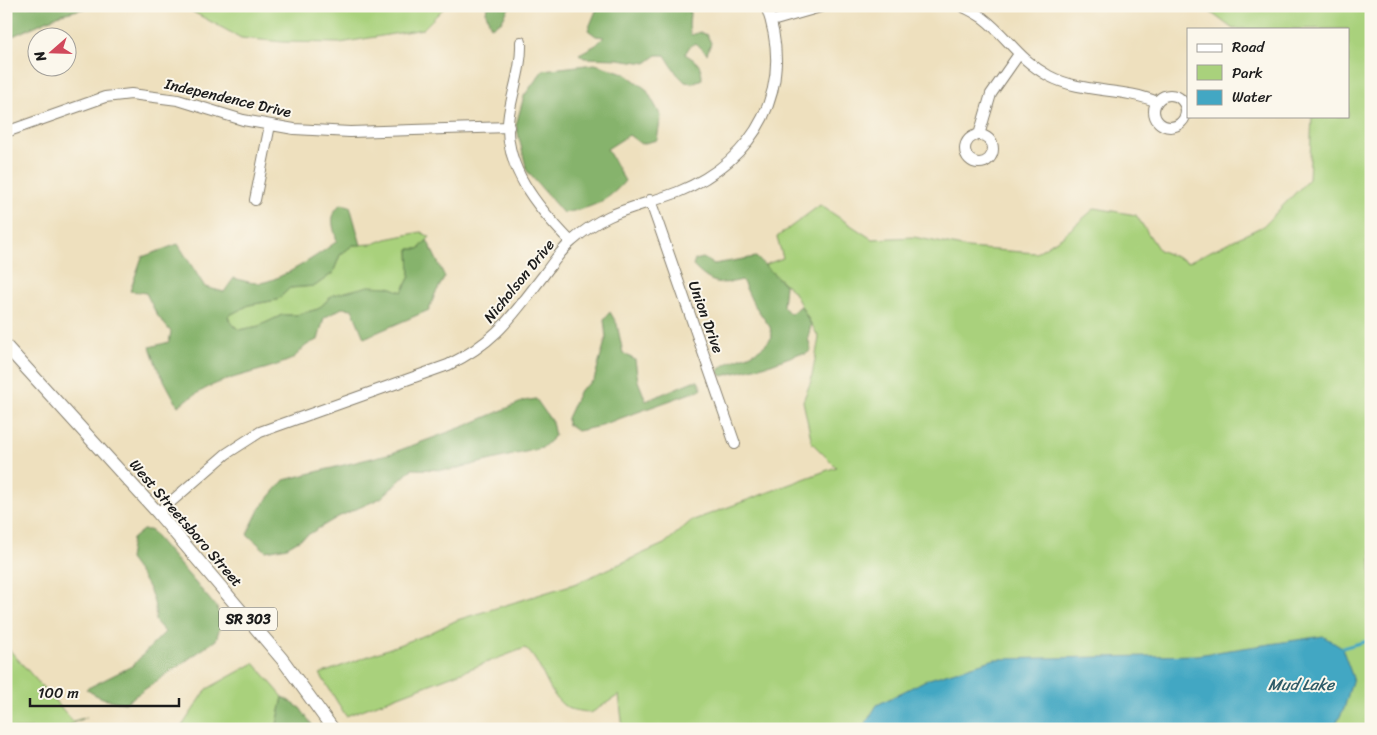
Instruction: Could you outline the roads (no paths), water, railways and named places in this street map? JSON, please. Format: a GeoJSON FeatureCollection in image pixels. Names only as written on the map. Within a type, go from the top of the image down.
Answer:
{"type":"FeatureCollection","features":[{"type":"Feature","properties":{"kind":"main road","name":"West Streetsboro Street"},"geometry":{"type":"LineString","coordinates":[[6,346],[158,513],[282,659],[333,729]]}},
{"type":"Feature","properties":{"kind":"street","name":"Nicholson Drive"},"geometry":{"type":"LineString","coordinates":[[158,513],[226,454],[260,432],[448,365],[471,354],[489,342],[504,326],[571,242],[606,217],[676,192],[708,176],[728,163],[748,142],[768,106],[775,79],[777,44],[772,21],[766,6]]}},
{"type":"Feature","properties":{"kind":"street"},"geometry":{"type":"LineString","coordinates":[[772,21],[824,6]]}},
{"type":"Feature","properties":{"kind":"street"},"geometry":{"type":"LineString","coordinates":[[962,6],[983,18],[1019,54],[1050,76],[1069,84],[1094,90],[1140,94],[1157,102]]}},
{"type":"Feature","properties":{"kind":"street"},"geometry":{"type":"LineString","coordinates":[[520,42],[521,56],[512,100],[509,127],[519,174],[530,196],[571,242]]}},
{"type":"Feature","properties":{"kind":"street"},"geometry":{"type":"LineString","coordinates":[[979,135],[991,94],[1019,54]]}},
{"type":"Feature","properties":{"kind":"street","name":"Independence Drive"},"geometry":{"type":"LineString","coordinates":[[6,132],[105,97],[131,94],[178,100],[232,117],[270,125],[345,132],[509,127]]}},
{"type":"Feature","properties":{"kind":"street"},"geometry":{"type":"LineString","coordinates":[[255,200],[270,125]]}},
{"type":"Feature","properties":{"kind":"street","name":"Union Drive"},"geometry":{"type":"LineString","coordinates":[[650,200],[735,444]]}},
{"type":"Feature","properties":{"kind":"water","name":"Mud Lake"},"geometry":{"type":"Polygon","coordinates":[[[1323,636],[1342,648],[1353,678],[1344,709],[1333,729],[862,729],[877,705],[926,680],[995,659],[1197,655],[1323,636]]]}},
{"type":"Feature","properties":{"kind":"waterway"},"geometry":{"type":"LineString","coordinates":[[1342,648],[1371,640]]}}]}
